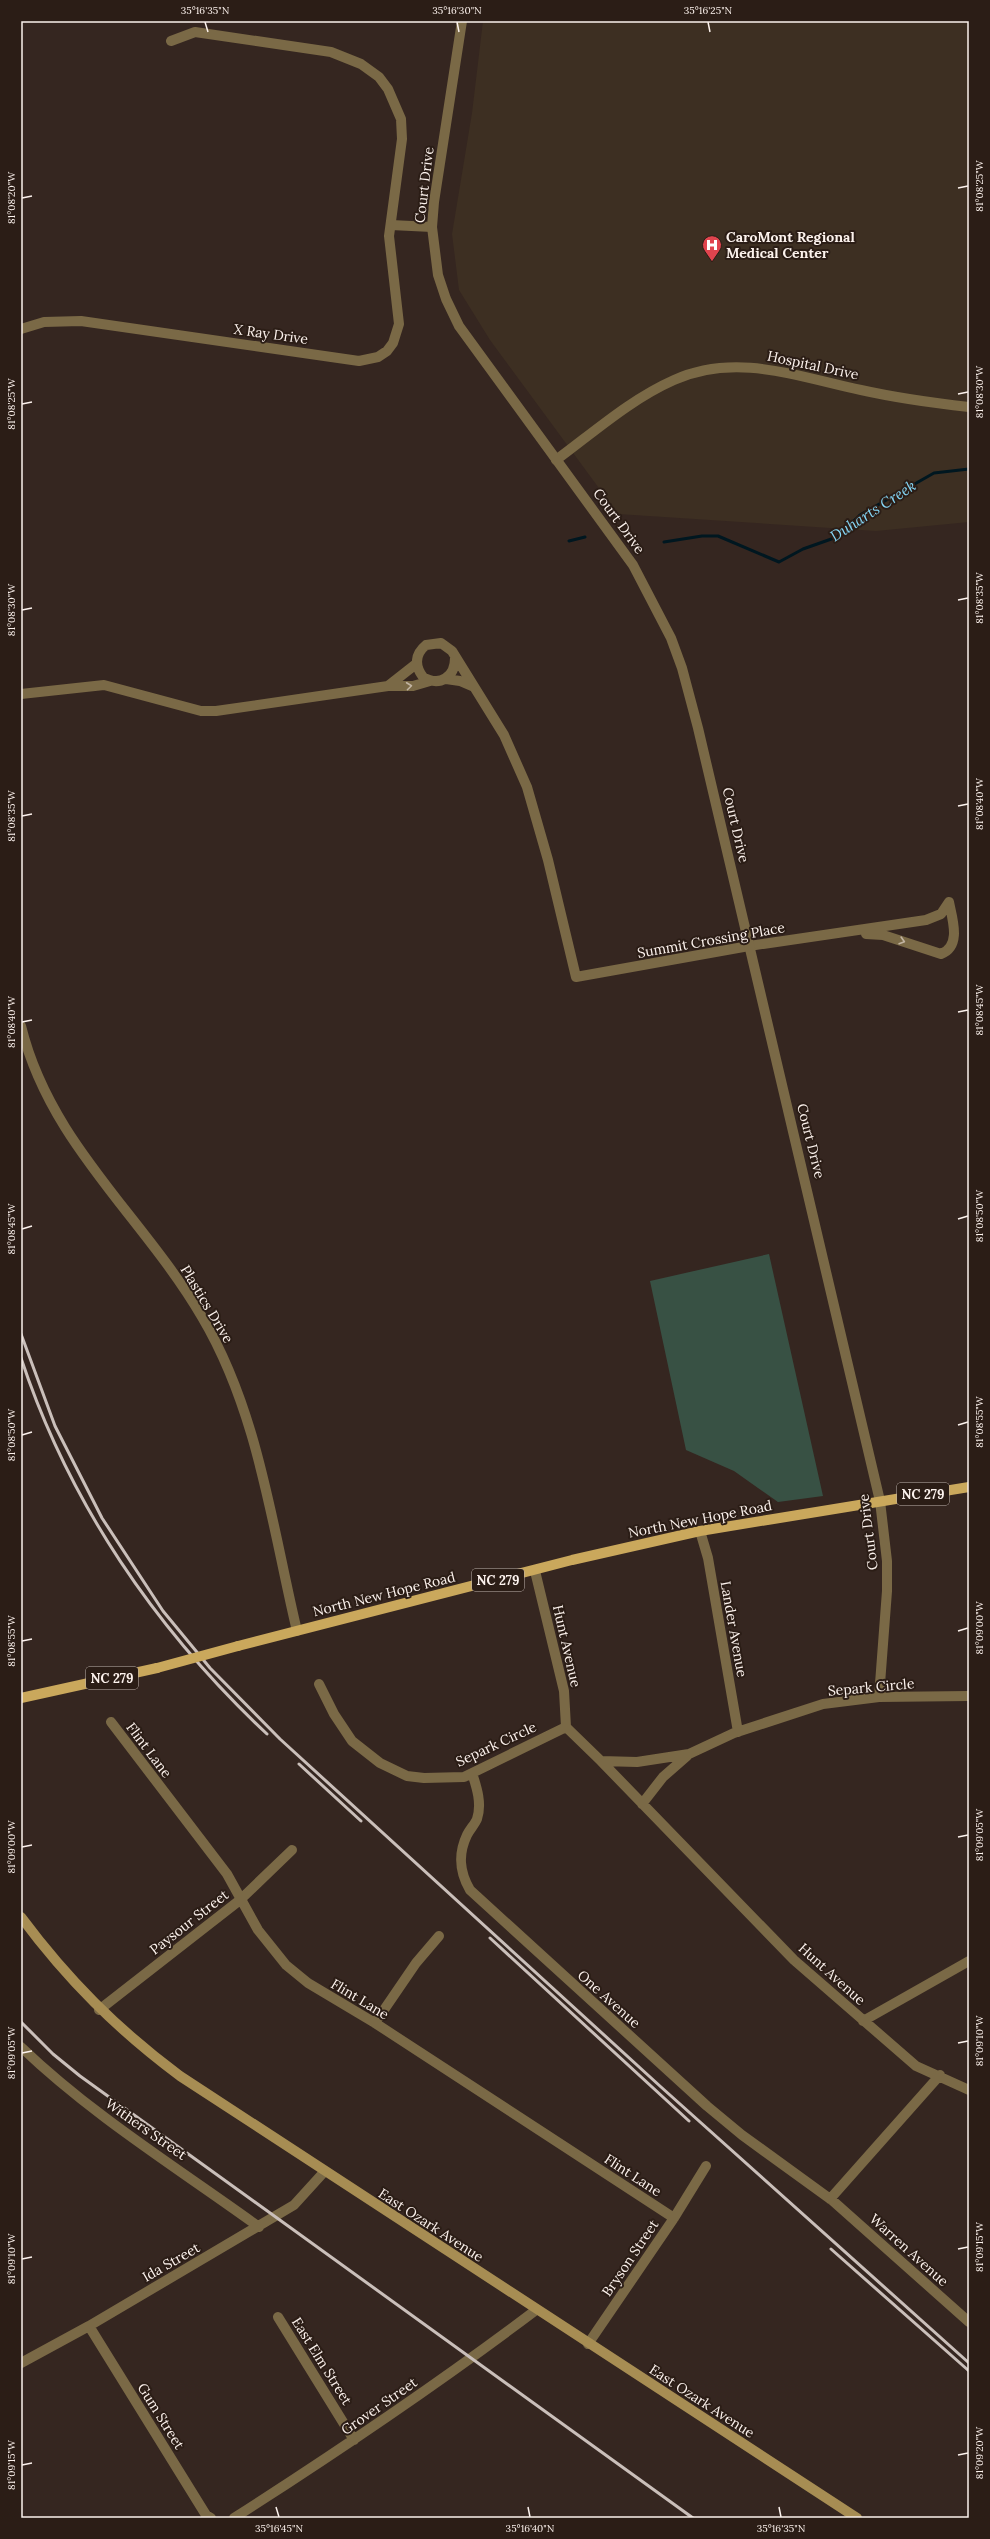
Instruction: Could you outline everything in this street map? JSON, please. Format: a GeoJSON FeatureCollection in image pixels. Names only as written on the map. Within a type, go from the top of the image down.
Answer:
{"type":"FeatureCollection","features":[{"type":"Feature","properties":{"kind":"main road","name":"North New Hope Road"},"geometry":{"type":"LineString","coordinates":[[21,1698],[157,1668],[297,1631],[700,1531],[969,1487]]}},
{"type":"Feature","properties":{"kind":"main road","name":"East Ozark Avenue"},"geometry":{"type":"LineString","coordinates":[[21,1917],[70,1979],[99,2010],[128,2036],[180,2076],[324,2172],[857,2518]]}},
{"type":"Feature","properties":{"kind":"street","name":"Court Drive"},"geometry":{"type":"LineString","coordinates":[[462,21],[436,191],[432,227],[438,275],[446,299],[459,326],[633,565],[671,638],[698,728],[807,1183],[880,1502],[887,1561],[887,1591],[879,1697]]}},
{"type":"Feature","properties":{"kind":"street","name":"X Ray Drive"},"geometry":{"type":"LineString","coordinates":[[21,329],[44,322],[81,321],[180,337],[355,360],[368,360],[387,351],[397,334],[398,324],[389,236],[402,138],[401,119],[388,88],[374,73],[346,56],[331,52],[195,32],[172,41]]}},
{"type":"Feature","properties":{"kind":"street"},"geometry":{"type":"LineString","coordinates":[[391,225],[432,227]]}},
{"type":"Feature","properties":{"kind":"street","name":"Hospital Drive"},"geometry":{"type":"LineString","coordinates":[[556,460],[652,391],[675,379],[715,368],[735,366],[777,370],[864,391],[969,407]]}},
{"type":"Feature","properties":{"kind":"street"},"geometry":{"type":"LineString","coordinates":[[430,681],[418,671],[416,664],[420,650],[434,643],[447,646],[474,687]]}},
{"type":"Feature","properties":{"kind":"street"},"geometry":{"type":"LineString","coordinates":[[446,679],[452,674],[455,658]]}},
{"type":"Feature","properties":{"kind":"street"},"geometry":{"type":"LineString","coordinates":[[388,686],[416,664]]}},
{"type":"Feature","properties":{"kind":"street"},"geometry":{"type":"LineString","coordinates":[[21,694],[104,685],[201,711],[216,711],[388,686],[413,686],[430,681],[446,679],[460,681],[474,687]]}},
{"type":"Feature","properties":{"kind":"street","name":"Summit Crossing Place"},"geometry":{"type":"LineString","coordinates":[[474,687],[504,735],[528,787],[548,860],[576,978],[749,946],[926,920],[941,914],[949,902],[954,940],[948,951],[941,954],[883,935],[850,932]]}},
{"type":"Feature","properties":{"kind":"street","name":"Plastics Drive"},"geometry":{"type":"LineString","coordinates":[[21,1026],[42,1087],[68,1135],[107,1190],[182,1286],[203,1318],[225,1362],[255,1446],[297,1631]]}},
{"type":"Feature","properties":{"kind":"street","name":"Lander Avenue"},"geometry":{"type":"LineString","coordinates":[[700,1531],[708,1558],[738,1732]]}},
{"type":"Feature","properties":{"kind":"street","name":"Hunt Avenue"},"geometry":{"type":"LineString","coordinates":[[535,1571],[564,1691],[566,1727]]}},
{"type":"Feature","properties":{"kind":"street","name":"Separk Circle"},"geometry":{"type":"LineString","coordinates":[[319,1684],[342,1728],[352,1741],[380,1763],[401,1774],[424,1778],[452,1778],[472,1773],[566,1727]]}},
{"type":"Feature","properties":{"kind":"street","name":"Separk Circle"},"geometry":{"type":"LineString","coordinates":[[601,1761],[637,1762],[689,1754],[738,1732],[823,1704],[879,1697],[969,1696]]}},
{"type":"Feature","properties":{"kind":"street","name":"Flint Lane"},"geometry":{"type":"LineString","coordinates":[[110,1722],[227,1874],[240,1900],[258,1930],[286,1965],[308,1983],[375,2023],[674,2218]]}},
{"type":"Feature","properties":{"kind":"street"},"geometry":{"type":"LineString","coordinates":[[566,1727],[601,1761]]}},
{"type":"Feature","properties":{"kind":"street","name":"Separk Circle"},"geometry":{"type":"LineString","coordinates":[[642,1804],[663,1777],[689,1754]]}},
{"type":"Feature","properties":{"kind":"street","name":"Hunt Avenue"},"geometry":{"type":"LineString","coordinates":[[601,1761],[794,1960],[916,2066],[940,2075],[969,2090]]}},
{"type":"Feature","properties":{"kind":"street","name":"One Avenue"},"geometry":{"type":"LineString","coordinates":[[472,1773],[478,1791],[479,1805],[477,1818],[467,1836],[462,1851],[460,1867],[470,1890],[707,2106],[742,2135],[830,2199]]}},
{"type":"Feature","properties":{"kind":"street","name":"Paysour Street"},"geometry":{"type":"LineString","coordinates":[[99,2010],[240,1900],[292,1850]]}},
{"type":"Feature","properties":{"kind":"street"},"geometry":{"type":"LineString","coordinates":[[375,2023],[416,1963],[439,1936]]}},
{"type":"Feature","properties":{"kind":"street"},"geometry":{"type":"LineString","coordinates":[[863,2021],[969,1961]]}},
{"type":"Feature","properties":{"kind":"street","name":"Withers Street"},"geometry":{"type":"LineString","coordinates":[[21,2047],[51,2076],[104,2117],[259,2227]]}},
{"type":"Feature","properties":{"kind":"street"},"geometry":{"type":"LineString","coordinates":[[830,2199],[940,2075]]}},
{"type":"Feature","properties":{"kind":"street","name":"Bryson Street"},"geometry":{"type":"LineString","coordinates":[[588,2344],[674,2218],[706,2166]]}},
{"type":"Feature","properties":{"kind":"street","name":"Ida Street"},"geometry":{"type":"LineString","coordinates":[[21,2363],[88,2326],[259,2227],[294,2205],[324,2172]]}},
{"type":"Feature","properties":{"kind":"street","name":"Warren Avenue"},"geometry":{"type":"LineString","coordinates":[[830,2199],[969,2322]]}},
{"type":"Feature","properties":{"kind":"street","name":"Grover Street"},"geometry":{"type":"LineString","coordinates":[[234,2518],[354,2440],[464,2364],[536,2310]]}},
{"type":"Feature","properties":{"kind":"street","name":"East Elm Street"},"geometry":{"type":"LineString","coordinates":[[278,2317],[354,2440]]}},
{"type":"Feature","properties":{"kind":"street","name":"Gum Street"},"geometry":{"type":"LineString","coordinates":[[88,2326],[206,2515],[211,2518]]}},
{"type":"Feature","properties":{"kind":"shaded area","name":"CaroMont Regional Medical Center"},"geometry":{"type":"Polygon","coordinates":[[[483,21],[969,21],[969,522],[876,531],[618,514],[490,340],[459,290],[452,234],[472,113],[483,21]]]}},
{"type":"Feature","properties":{"kind":"green space"},"geometry":{"type":"Polygon","coordinates":[[[769,1254],[823,1496],[778,1502],[734,1471],[686,1450],[650,1281],[769,1254]]]}},
{"type":"Feature","properties":{"kind":"waterway","name":"Duharts Creek"},"geometry":{"type":"LineString","coordinates":[[664,542],[702,536],[718,536],[779,562],[803,549],[837,537],[860,515],[934,473],[969,469]]}},
{"type":"Feature","properties":{"kind":"waterway","name":"Duharts Creek"},"geometry":{"type":"LineString","coordinates":[[569,541],[585,537]]}},
{"type":"Feature","properties":{"kind":"railway"},"geometry":{"type":"LineString","coordinates":[[21,1334],[55,1426],[102,1518],[163,1611],[210,1668],[280,1739],[661,2087],[969,2363]]}},
{"type":"Feature","properties":{"kind":"railway"},"geometry":{"type":"LineString","coordinates":[[21,1358],[41,1412],[64,1463],[91,1513],[120,1561],[153,1608],[188,1652],[267,1734]]}},
{"type":"Feature","properties":{"kind":"railway"},"geometry":{"type":"LineString","coordinates":[[299,1764],[361,1821]]}},
{"type":"Feature","properties":{"kind":"railway"},"geometry":{"type":"LineString","coordinates":[[490,1938],[689,2121]]}},
{"type":"Feature","properties":{"kind":"railway"},"geometry":{"type":"LineString","coordinates":[[21,2022],[53,2054],[80,2076],[693,2518]]}},
{"type":"Feature","properties":{"kind":"railway"},"geometry":{"type":"LineString","coordinates":[[831,2249],[969,2371]]}},
{"type":"Feature","properties":{"kind":"place","name":"CaroMont Regional Medical Center"},"geometry":{"type":"Point","coordinates":[712,262]}}]}
